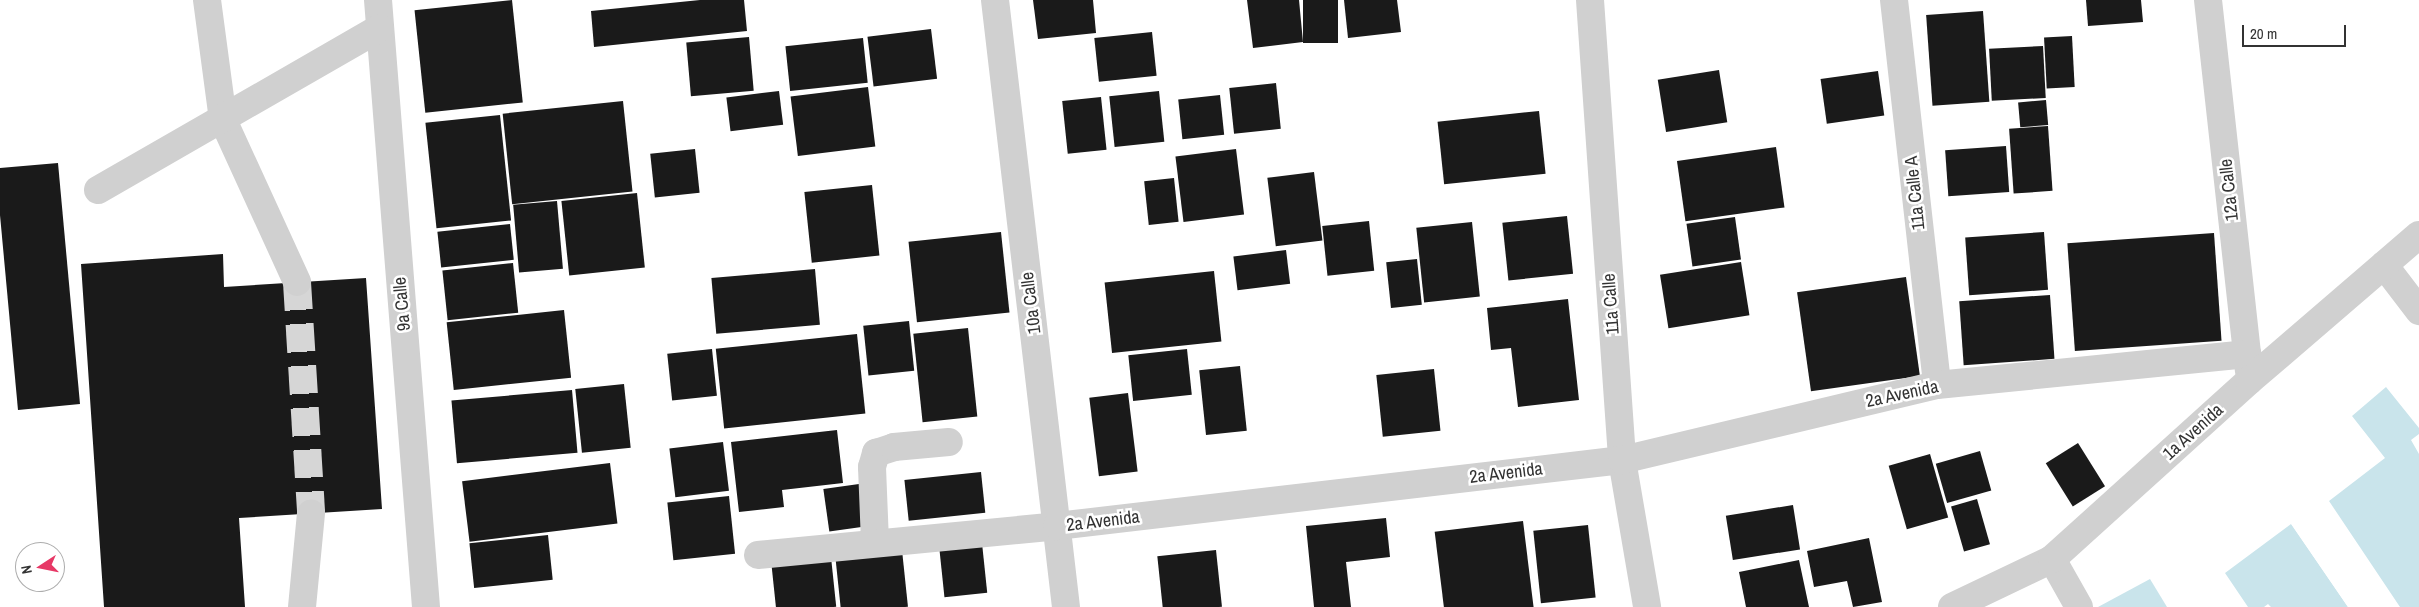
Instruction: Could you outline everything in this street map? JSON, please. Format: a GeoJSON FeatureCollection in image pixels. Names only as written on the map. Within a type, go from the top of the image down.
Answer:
{"type":"FeatureCollection","features":[{"type":"Feature","properties":{"kind":"street"},"geometry":{"type":"LineString","coordinates":[[207,0],[223,120],[297,282]]}},
{"type":"Feature","properties":{"kind":"street","name":"9a Calle"},"geometry":{"type":"LineString","coordinates":[[378,0],[426,607]]}},
{"type":"Feature","properties":{"kind":"street","name":"10a Calle"},"geometry":{"type":"LineString","coordinates":[[995,0],[1066,607]]}},
{"type":"Feature","properties":{"kind":"street","name":"11a Calle"},"geometry":{"type":"LineString","coordinates":[[1590,0],[1622,460],[1647,607]]}},
{"type":"Feature","properties":{"kind":"street","name":"11a Calle A"},"geometry":{"type":"LineString","coordinates":[[1894,0],[1937,385]]}},
{"type":"Feature","properties":{"kind":"street","name":"12a Calle"},"geometry":{"type":"LineString","coordinates":[[2208,0],[2249,381]]}},
{"type":"Feature","properties":{"kind":"street"},"geometry":{"type":"LineString","coordinates":[[98,190],[223,120],[380,28]]}},
{"type":"Feature","properties":{"kind":"street","name":"1a Avenida"},"geometry":{"type":"LineString","coordinates":[[1952,607],[2052,559],[2249,381],[2419,235]]}},
{"type":"Feature","properties":{"kind":"street"},"geometry":{"type":"LineString","coordinates":[[2384,265],[2419,311]]}},
{"type":"Feature","properties":{"kind":"street","name":"2a Avenida"},"geometry":{"type":"LineString","coordinates":[[758,555],[875,542],[1057,526],[1622,460],[1937,385],[2247,354]]}},
{"type":"Feature","properties":{"kind":"street"},"geometry":{"type":"LineString","coordinates":[[875,542],[872,467],[876,453],[894,447],[949,442]]}},
{"type":"Feature","properties":{"kind":"street"},"geometry":{"type":"LineString","coordinates":[[302,607],[311,513]]}},
{"type":"Feature","properties":{"kind":"street"},"geometry":{"type":"LineString","coordinates":[[2052,559],[2079,607]]}},
{"type":"Feature","properties":{"kind":"water"},"geometry":{"type":"Polygon","coordinates":[[[2386,387],[2419,428],[2419,434],[2411,440],[2419,454],[2419,607],[2400,607],[2329,501],[2385,458],[2352,416],[2386,387]]]}},
{"type":"Feature","properties":{"kind":"water"},"geometry":{"type":"Polygon","coordinates":[[[2291,524],[2348,607],[2271,607],[2268,604],[2264,607],[2248,607],[2225,573],[2291,524]]]}},
{"type":"Feature","properties":{"kind":"water"},"geometry":{"type":"Polygon","coordinates":[[[2150,579],[2167,607],[2098,607],[2150,579]]]}},
{"type":"Feature","properties":{"kind":"pier"},"geometry":{"type":"Polygon","coordinates":[[[2290,522],[2293,523],[2350,607],[2348,607],[2290,522]]]}},
{"type":"Feature","properties":{"kind":"building"},"geometry":{"type":"Polygon","coordinates":[[[512,0],[523,102],[425,113],[415,10],[512,0]]]}},
{"type":"Feature","properties":{"kind":"building"},"geometry":{"type":"Polygon","coordinates":[[[700,0],[744,0],[747,31],[594,47],[591,11],[700,0]]]}},
{"type":"Feature","properties":{"kind":"building"},"geometry":{"type":"Polygon","coordinates":[[[1033,0],[1093,0],[1096,33],[1038,39],[1033,0]]]}},
{"type":"Feature","properties":{"kind":"building"},"geometry":{"type":"Polygon","coordinates":[[[1247,0],[1299,0],[1303,42],[1253,48],[1247,0]]]}},
{"type":"Feature","properties":{"kind":"building"},"geometry":{"type":"Polygon","coordinates":[[[1303,0],[1338,0],[1338,43],[1303,43],[1303,0]]]}},
{"type":"Feature","properties":{"kind":"building"},"geometry":{"type":"Polygon","coordinates":[[[1344,0],[1397,0],[1401,32],[1348,38],[1344,0]]]}},
{"type":"Feature","properties":{"kind":"building"},"geometry":{"type":"Polygon","coordinates":[[[2086,0],[2141,0],[2143,22],[2088,26],[2086,0]]]}},
{"type":"Feature","properties":{"kind":"building"},"geometry":{"type":"Polygon","coordinates":[[[1983,11],[1989,102],[1932,106],[1926,15],[1983,11]]]}},
{"type":"Feature","properties":{"kind":"building"},"geometry":{"type":"Polygon","coordinates":[[[931,29],[937,79],[874,86],[867,37],[931,29]]]}},
{"type":"Feature","properties":{"kind":"building"},"geometry":{"type":"Polygon","coordinates":[[[1152,32],[1157,76],[1099,82],[1094,38],[1152,32]]]}},
{"type":"Feature","properties":{"kind":"building"},"geometry":{"type":"Polygon","coordinates":[[[2072,36],[2075,87],[2047,88],[2044,37],[2072,36]]]}},
{"type":"Feature","properties":{"kind":"building"},"geometry":{"type":"Polygon","coordinates":[[[749,37],[754,91],[691,96],[686,42],[749,37]]]}},
{"type":"Feature","properties":{"kind":"building"},"geometry":{"type":"Polygon","coordinates":[[[863,38],[868,83],[790,91],[785,46],[863,38]]]}},
{"type":"Feature","properties":{"kind":"building"},"geometry":{"type":"Polygon","coordinates":[[[2043,46],[2046,98],[1992,101],[1989,49],[2043,46]]]}},
{"type":"Feature","properties":{"kind":"building"},"geometry":{"type":"Polygon","coordinates":[[[1719,70],[1727,122],[1666,132],[1658,80],[1719,70]]]}},
{"type":"Feature","properties":{"kind":"building"},"geometry":{"type":"Polygon","coordinates":[[[1878,71],[1884,116],[1827,124],[1821,79],[1878,71]]]}},
{"type":"Feature","properties":{"kind":"building"},"geometry":{"type":"Polygon","coordinates":[[[1276,83],[1281,129],[1234,134],[1229,88],[1276,83]]]}},
{"type":"Feature","properties":{"kind":"building"},"geometry":{"type":"Polygon","coordinates":[[[868,87],[875,147],[798,156],[791,97],[868,87]]]}},
{"type":"Feature","properties":{"kind":"building"},"geometry":{"type":"Polygon","coordinates":[[[779,91],[783,125],[731,131],[726,97],[779,91]]]}},
{"type":"Feature","properties":{"kind":"building"},"geometry":{"type":"Polygon","coordinates":[[[1159,91],[1164,142],[1115,147],[1109,96],[1159,91]]]}},
{"type":"Feature","properties":{"kind":"building"},"geometry":{"type":"Polygon","coordinates":[[[1220,95],[1224,135],[1182,139],[1178,99],[1220,95]]]}},
{"type":"Feature","properties":{"kind":"building"},"geometry":{"type":"Polygon","coordinates":[[[1101,97],[1107,150],[1068,154],[1062,101],[1101,97]]]}},
{"type":"Feature","properties":{"kind":"building"},"geometry":{"type":"Polygon","coordinates":[[[2046,100],[2048,125],[2020,127],[2018,102],[2046,100]]]}},
{"type":"Feature","properties":{"kind":"building"},"geometry":{"type":"Polygon","coordinates":[[[623,101],[633,192],[512,204],[503,114],[623,101]]]}},
{"type":"Feature","properties":{"kind":"building"},"geometry":{"type":"Polygon","coordinates":[[[1539,111],[1546,174],[1444,184],[1438,122],[1539,111]]]}},
{"type":"Feature","properties":{"kind":"building"},"geometry":{"type":"Polygon","coordinates":[[[500,115],[511,220],[436,228],[425,123],[500,115]]]}},
{"type":"Feature","properties":{"kind":"building"},"geometry":{"type":"Polygon","coordinates":[[[2048,126],[2053,191],[2014,194],[2009,129],[2048,126]]]}},
{"type":"Feature","properties":{"kind":"building"},"geometry":{"type":"Polygon","coordinates":[[[2006,146],[2009,192],[1948,196],[1945,150],[2006,146]]]}},
{"type":"Feature","properties":{"kind":"building"},"geometry":{"type":"Polygon","coordinates":[[[1776,147],[1784,207],[1685,221],[1677,161],[1776,147]]]}},
{"type":"Feature","properties":{"kind":"building"},"geometry":{"type":"Polygon","coordinates":[[[695,149],[700,193],[655,197],[650,154],[695,149]]]}},
{"type":"Feature","properties":{"kind":"building"},"geometry":{"type":"Polygon","coordinates":[[[1236,149],[1244,215],[1183,222],[1175,156],[1236,149]]]}},
{"type":"Feature","properties":{"kind":"building"},"geometry":{"type":"Polygon","coordinates":[[[58,163],[80,404],[18,410],[0,215],[0,168],[58,163]]]}},
{"type":"Feature","properties":{"kind":"building"},"geometry":{"type":"Polygon","coordinates":[[[1314,172],[1322,240],[1276,246],[1267,178],[1314,172]]]}},
{"type":"Feature","properties":{"kind":"building"},"geometry":{"type":"Polygon","coordinates":[[[1174,178],[1179,222],[1149,225],[1144,181],[1174,178]]]}},
{"type":"Feature","properties":{"kind":"building"},"geometry":{"type":"Polygon","coordinates":[[[872,185],[879,256],[812,263],[804,192],[872,185]]]}},
{"type":"Feature","properties":{"kind":"building"},"geometry":{"type":"Polygon","coordinates":[[[637,193],[645,268],[569,276],[561,201],[637,193]]]}},
{"type":"Feature","properties":{"kind":"building"},"geometry":{"type":"Polygon","coordinates":[[[557,201],[563,269],[519,273],[513,205],[557,201]]]}},
{"type":"Feature","properties":{"kind":"building"},"geometry":{"type":"Polygon","coordinates":[[[1567,216],[1573,274],[1508,280],[1502,223],[1567,216]]]}},
{"type":"Feature","properties":{"kind":"building"},"geometry":{"type":"Polygon","coordinates":[[[1735,217],[1741,260],[1692,266],[1686,224],[1735,217]]]}},
{"type":"Feature","properties":{"kind":"building"},"geometry":{"type":"Polygon","coordinates":[[[1369,221],[1374,271],[1327,276],[1322,226],[1369,221]]]}},
{"type":"Feature","properties":{"kind":"building"},"geometry":{"type":"Polygon","coordinates":[[[1472,222],[1480,297],[1424,302],[1416,228],[1472,222]]]}},
{"type":"Feature","properties":{"kind":"building"},"geometry":{"type":"Polygon","coordinates":[[[510,224],[514,260],[441,267],[437,232],[510,224]]]}},
{"type":"Feature","properties":{"kind":"building"},"geometry":{"type":"Polygon","coordinates":[[[1001,232],[1009,313],[917,322],[909,242],[1001,232]]]}},
{"type":"Feature","properties":{"kind":"building"},"geometry":{"type":"Polygon","coordinates":[[[2044,232],[2048,290],[1969,295],[1965,238],[2044,232]]]}},
{"type":"Feature","properties":{"kind":"building"},"geometry":{"type":"Polygon","coordinates":[[[2214,233],[2222,341],[2075,351],[2067,243],[2214,233]]]}},
{"type":"Feature","properties":{"kind":"building"},"geometry":{"type":"Polygon","coordinates":[[[1286,250],[1290,284],[1238,290],[1233,256],[1286,250]]]}},
{"type":"Feature","properties":{"kind":"building"},"geometry":{"type":"Polygon","coordinates":[[[223,254],[224,287],[366,278],[382,509],[239,518],[245,607],[104,607],[81,264],[223,254]]]}},
{"type":"Feature","properties":{"kind":"building"},"geometry":{"type":"Polygon","coordinates":[[[1417,259],[1422,305],[1391,308],[1386,262],[1417,259]]]}},
{"type":"Feature","properties":{"kind":"building"},"geometry":{"type":"Polygon","coordinates":[[[1741,262],[1749,315],[1668,328],[1660,275],[1741,262]]]}},
{"type":"Feature","properties":{"kind":"building"},"geometry":{"type":"Polygon","coordinates":[[[513,263],[518,313],[448,320],[442,270],[513,263]]]}},
{"type":"Feature","properties":{"kind":"building"},"geometry":{"type":"Polygon","coordinates":[[[815,269],[820,325],[716,334],[711,278],[815,269]]]}},
{"type":"Feature","properties":{"kind":"building"},"geometry":{"type":"Polygon","coordinates":[[[1214,271],[1221,342],[1112,353],[1105,282],[1214,271]]]}},
{"type":"Feature","properties":{"kind":"building"},"geometry":{"type":"Polygon","coordinates":[[[1906,277],[1920,376],[1811,391],[1797,292],[1906,277]]]}},
{"type":"Feature","properties":{"kind":"building"},"geometry":{"type":"Polygon","coordinates":[[[2050,295],[2054,359],[1964,365],[1959,301],[2050,295]]]}},
{"type":"Feature","properties":{"kind":"building"},"geometry":{"type":"Polygon","coordinates":[[[1568,299],[1579,400],[1518,407],[1511,348],[1491,350],[1487,308],[1568,299]]]}},
{"type":"Feature","properties":{"kind":"building"},"geometry":{"type":"Polygon","coordinates":[[[564,310],[571,378],[454,390],[447,322],[564,310]]]}},
{"type":"Feature","properties":{"kind":"building"},"geometry":{"type":"Polygon","coordinates":[[[909,321],[914,371],[868,376],[863,326],[909,321]]]}},
{"type":"Feature","properties":{"kind":"building"},"geometry":{"type":"Polygon","coordinates":[[[968,328],[977,417],[923,422],[913,334],[968,328]]]}},
{"type":"Feature","properties":{"kind":"building"},"geometry":{"type":"Polygon","coordinates":[[[857,334],[865,414],[724,428],[716,349],[857,334]]]}},
{"type":"Feature","properties":{"kind":"building"},"geometry":{"type":"Polygon","coordinates":[[[712,349],[717,396],[672,400],[667,354],[712,349]]]}},
{"type":"Feature","properties":{"kind":"building"},"geometry":{"type":"Polygon","coordinates":[[[1187,349],[1192,395],[1133,401],[1128,355],[1187,349]]]}},
{"type":"Feature","properties":{"kind":"building"},"geometry":{"type":"Polygon","coordinates":[[[1240,366],[1247,431],[1206,435],[1199,370],[1240,366]]]}},
{"type":"Feature","properties":{"kind":"building"},"geometry":{"type":"Polygon","coordinates":[[[1434,369],[1440,431],[1383,437],[1376,375],[1434,369]]]}},
{"type":"Feature","properties":{"kind":"building"},"geometry":{"type":"Polygon","coordinates":[[[624,384],[631,448],[582,453],[575,389],[624,384]]]}},
{"type":"Feature","properties":{"kind":"building"},"geometry":{"type":"Polygon","coordinates":[[[572,390],[577,453],[457,463],[451,401],[572,390]]]}},
{"type":"Feature","properties":{"kind":"building"},"geometry":{"type":"Polygon","coordinates":[[[1128,393],[1138,471],[1099,476],[1089,398],[1128,393]]]}},
{"type":"Feature","properties":{"kind":"building"},"geometry":{"type":"Polygon","coordinates":[[[837,430],[843,483],[782,490],[784,507],[739,512],[731,442],[837,430]]]}},
{"type":"Feature","properties":{"kind":"building"},"geometry":{"type":"Polygon","coordinates":[[[723,442],[729,491],[675,497],[669,449],[723,442]]]}},
{"type":"Feature","properties":{"kind":"building"},"geometry":{"type":"Polygon","coordinates":[[[2078,443],[2105,486],[2073,506],[2046,463],[2078,443]]]}},
{"type":"Feature","properties":{"kind":"building"},"geometry":{"type":"Polygon","coordinates":[[[1980,451],[1991,490],[1947,503],[1936,464],[1980,451]]]}},
{"type":"Feature","properties":{"kind":"building"},"geometry":{"type":"Polygon","coordinates":[[[1930,454],[1948,517],[1907,529],[1889,466],[1930,454]]]}},
{"type":"Feature","properties":{"kind":"building"},"geometry":{"type":"Polygon","coordinates":[[[610,463],[617,524],[470,542],[462,481],[610,463]]]}},
{"type":"Feature","properties":{"kind":"building"},"geometry":{"type":"Polygon","coordinates":[[[981,472],[985,513],[909,521],[904,480],[981,472]]]}},
{"type":"Feature","properties":{"kind":"building"},"geometry":{"type":"Polygon","coordinates":[[[859,484],[865,527],[829,532],[823,489],[859,484]]]}},
{"type":"Feature","properties":{"kind":"building"},"geometry":{"type":"Polygon","coordinates":[[[729,496],[735,554],[673,560],[667,502],[729,496]]]}},
{"type":"Feature","properties":{"kind":"building"},"geometry":{"type":"Polygon","coordinates":[[[1977,499],[1990,544],[1964,552],[1951,506],[1977,499]]]}},
{"type":"Feature","properties":{"kind":"building"},"geometry":{"type":"Polygon","coordinates":[[[1793,505],[1800,549],[1733,560],[1726,516],[1793,505]]]}},
{"type":"Feature","properties":{"kind":"building"},"geometry":{"type":"Polygon","coordinates":[[[1386,518],[1390,557],[1346,562],[1351,607],[1314,607],[1306,526],[1386,518]]]}},
{"type":"Feature","properties":{"kind":"building"},"geometry":{"type":"Polygon","coordinates":[[[1523,521],[1534,607],[1444,607],[1435,532],[1523,521]]]}},
{"type":"Feature","properties":{"kind":"building"},"geometry":{"type":"Polygon","coordinates":[[[1588,525],[1596,598],[1541,603],[1533,531],[1588,525]]]}},
{"type":"Feature","properties":{"kind":"building"},"geometry":{"type":"Polygon","coordinates":[[[548,535],[553,580],[474,588],[469,543],[548,535]]]}},
{"type":"Feature","properties":{"kind":"building"},"geometry":{"type":"Polygon","coordinates":[[[1869,538],[1882,602],[1853,607],[1847,581],[1814,587],[1807,551],[1869,538]]]}},
{"type":"Feature","properties":{"kind":"building"},"geometry":{"type":"Polygon","coordinates":[[[982,543],[987,593],[944,597],[939,547],[982,543]]]}},
{"type":"Feature","properties":{"kind":"building"},"geometry":{"type":"Polygon","coordinates":[[[902,550],[908,607],[841,607],[835,557],[902,550]]]}},
{"type":"Feature","properties":{"kind":"building"},"geometry":{"type":"Polygon","coordinates":[[[1216,550],[1222,607],[1163,607],[1157,556],[1216,550]]]}},
{"type":"Feature","properties":{"kind":"building"},"geometry":{"type":"Polygon","coordinates":[[[831,557],[836,607],[776,607],[771,563],[831,557]]]}},
{"type":"Feature","properties":{"kind":"building"},"geometry":{"type":"Polygon","coordinates":[[[1799,560],[1809,607],[1746,607],[1739,572],[1799,560]]]}},
{"type":"Feature","properties":{"kind":"tunnel"},"geometry":{"type":"LineString","coordinates":[[297,282],[311,513]]}}]}
